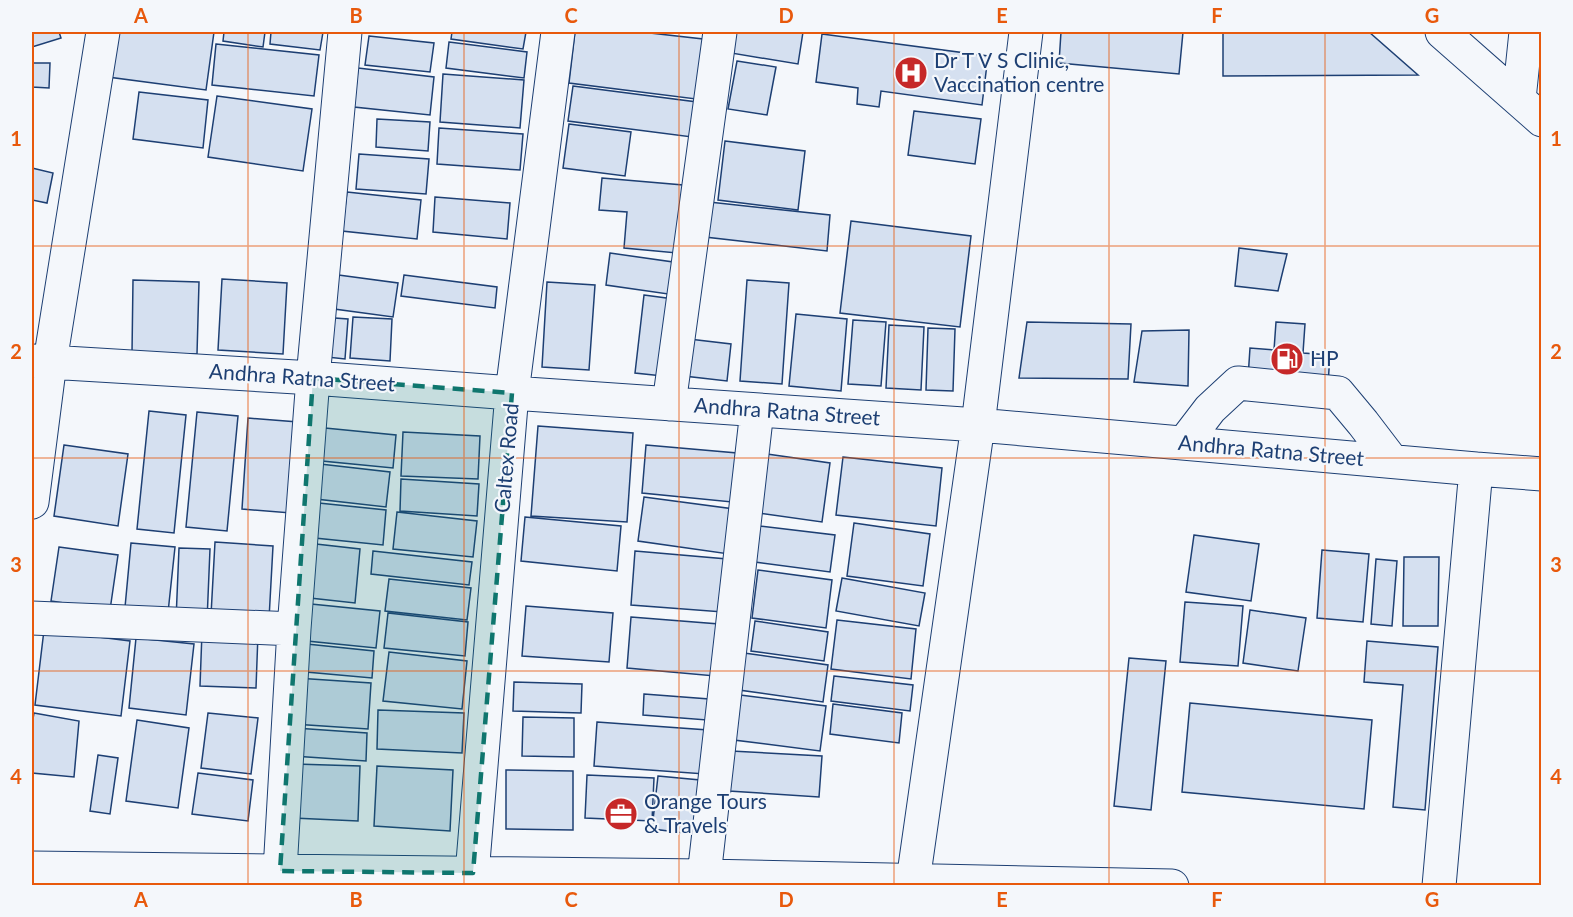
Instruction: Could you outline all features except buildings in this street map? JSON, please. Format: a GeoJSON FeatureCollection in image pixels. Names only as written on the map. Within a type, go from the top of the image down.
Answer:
{"type":"FeatureCollection","features":[{"type":"Feature","properties":{"kind":"street"},"geometry":{"type":"LineString","coordinates":[[32,502],[40,361],[103,32]]}},
{"type":"Feature","properties":{"kind":"street"},"geometry":{"type":"LineString","coordinates":[[280,871],[294,629],[313,378],[345,32]]}},
{"type":"Feature","properties":{"kind":"street","name":"Caltex Road"},"geometry":{"type":"LineString","coordinates":[[472,879],[512,393],[558,32]]}},
{"type":"Feature","properties":{"kind":"street"},"geometry":{"type":"LineString","coordinates":[[669,404],[720,32]]}},
{"type":"Feature","properties":{"kind":"street"},"geometry":{"type":"LineString","coordinates":[[913,881],[978,425],[1026,32]]}},
{"type":"Feature","properties":{"kind":"street"},"geometry":{"type":"LineString","coordinates":[[1442,32],[1530,109]]}},
{"type":"Feature","properties":{"kind":"street"},"geometry":{"type":"LineString","coordinates":[[1526,32],[1530,109]]}},
{"type":"Feature","properties":{"kind":"street","name":"Andhra Ratna Street"},"geometry":{"type":"LineString","coordinates":[[40,361],[978,425],[1542,474]]}},
{"type":"Feature","properties":{"kind":"street"},"geometry":{"type":"LineString","coordinates":[[1184,443],[1210,409],[1238,384],[1338,393],[1392,461]]}},
{"type":"Feature","properties":{"kind":"street"},"geometry":{"type":"LineString","coordinates":[[704,876],[757,410]]}},
{"type":"Feature","properties":{"kind":"street"},"geometry":{"type":"LineString","coordinates":[[1439,885],[1476,469]]}},
{"type":"Feature","properties":{"kind":"street"},"geometry":{"type":"LineString","coordinates":[[32,618],[294,629]]}},
{"type":"Feature","properties":{"kind":"street"},"geometry":{"type":"LineString","coordinates":[[32,868],[280,871],[472,879],[704,876],[1172,885]]}},
{"type":"Feature","properties":{"kind":"highlighted area"},"geometry":{"type":"Polygon","coordinates":[[[313,378],[512,393],[473,873],[280,871],[313,378]]]}},
{"type":"Feature","properties":{"kind":"place","name":"Dr T V S Clinic, Vaccination centre"},"geometry":{"type":"Point","coordinates":[911,73]}},
{"type":"Feature","properties":{"kind":"place","name":"HP"},"geometry":{"type":"Point","coordinates":[1287,359]}},
{"type":"Feature","properties":{"kind":"place","name":"Orange Tours & Travels"},"geometry":{"type":"Point","coordinates":[621,814]}}]}
